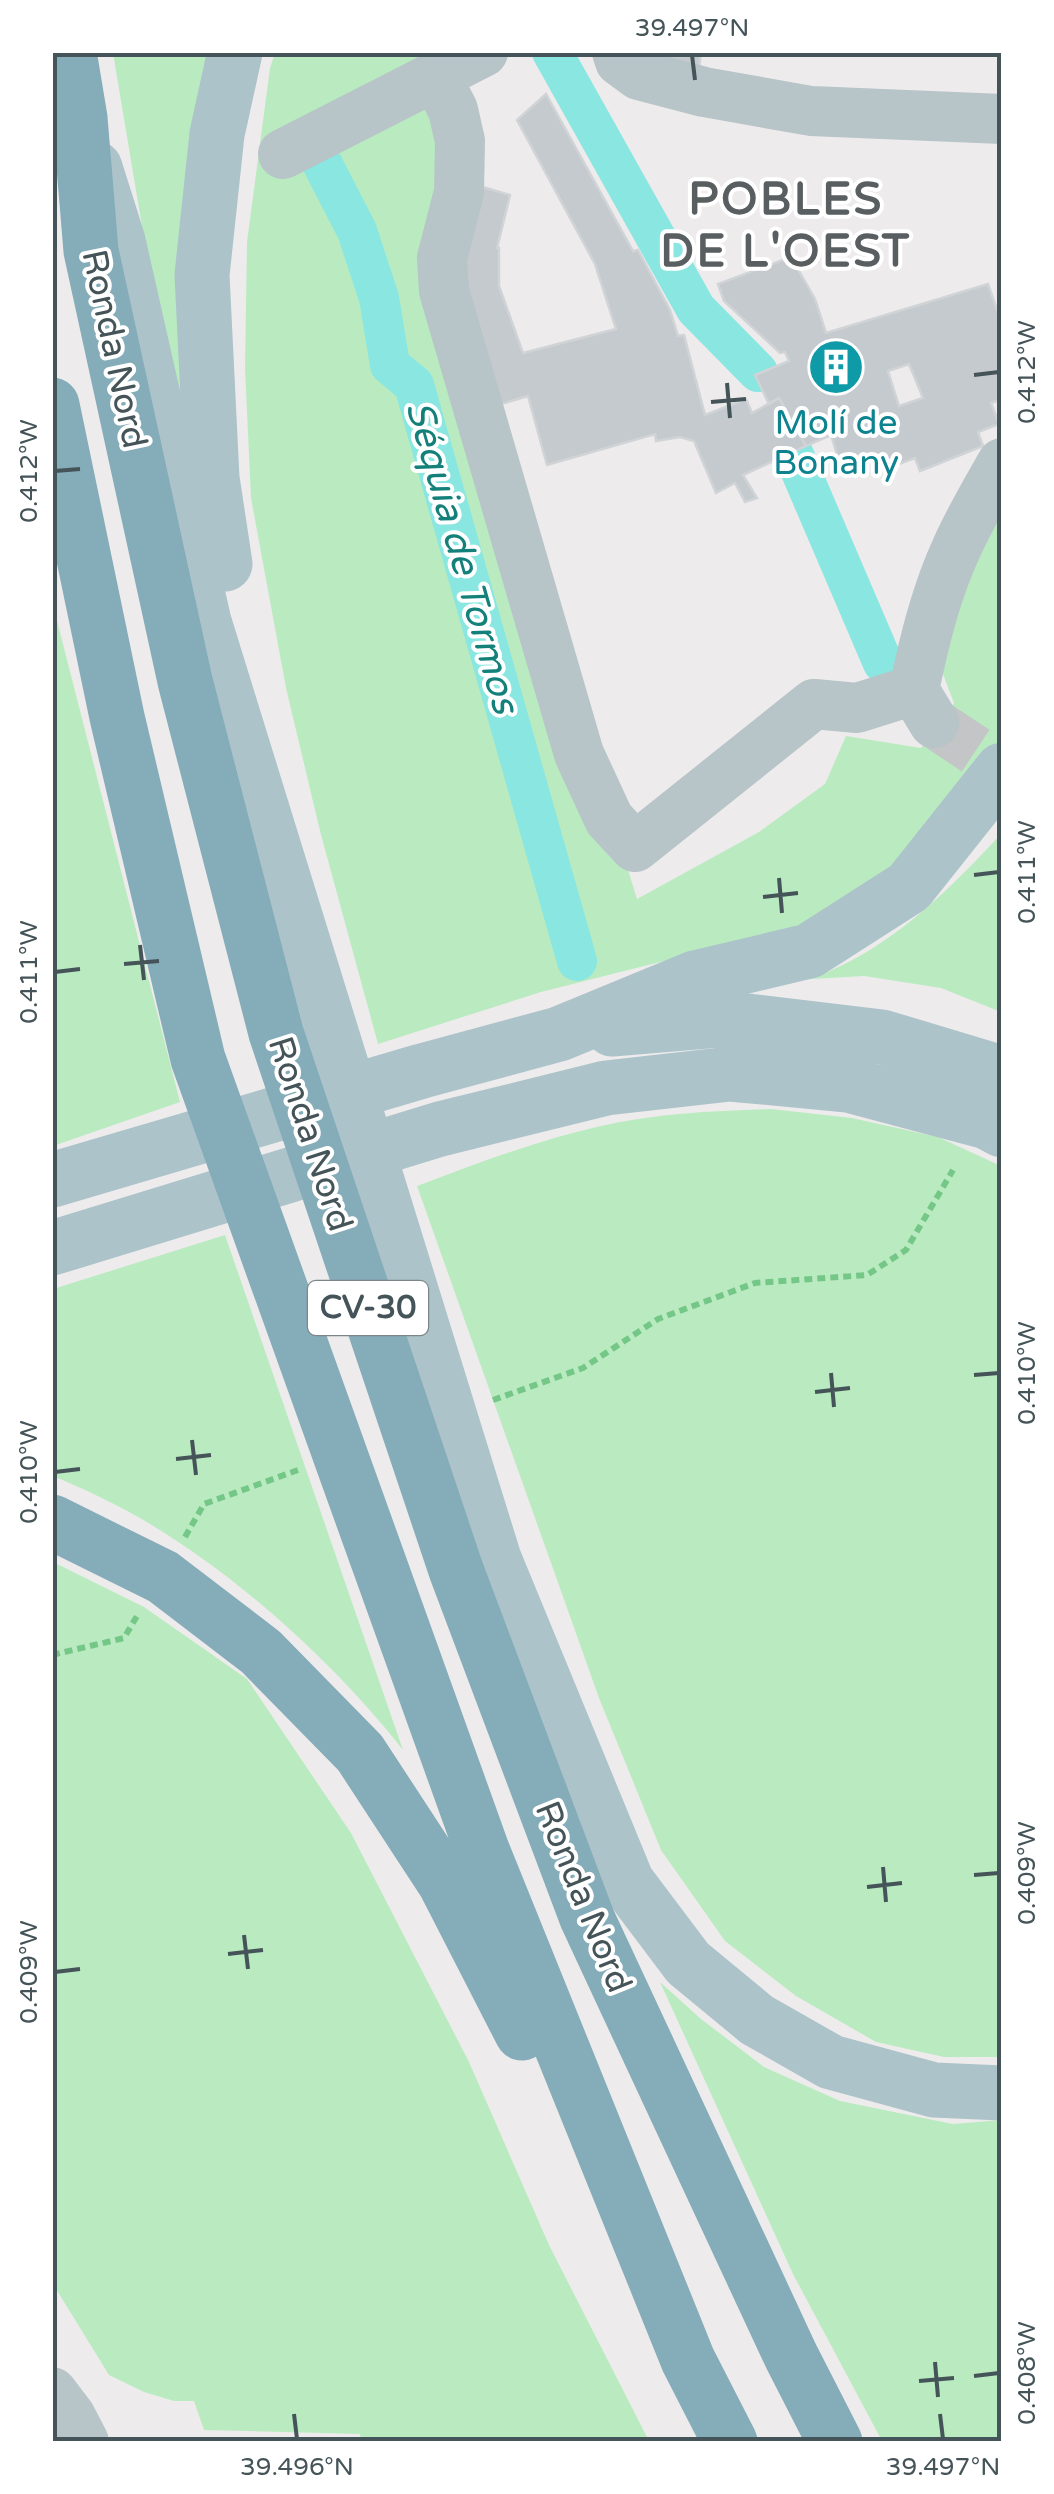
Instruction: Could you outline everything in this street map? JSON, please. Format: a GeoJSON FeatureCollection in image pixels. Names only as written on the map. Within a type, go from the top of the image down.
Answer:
{"type":"FeatureCollection","features":[{"type":"Feature","properties":{"kind":"highway","name":"Ronda Nord"},"geometry":{"type":"LineString","coordinates":[[69,52],[80,118],[91,251],[185,681],[276,1033],[456,1570],[587,1918],[790,2356],[835,2442]]}},
{"type":"Feature","properties":{"kind":"highway","name":"Ronda Nord"},"geometry":{"type":"LineString","coordinates":[[52,404],[116,718],[198,1060],[482,1850],[688,2360],[730,2442]]}},
{"type":"Feature","properties":{"kind":"highway"},"geometry":{"type":"LineString","coordinates":[[52,1522],[163,1578],[261,1652],[360,1753],[445,1883],[688,2360]]}},
{"type":"Feature","properties":{"kind":"main road"},"geometry":{"type":"LineString","coordinates":[[235,52],[217,134],[202,275],[210,441],[231,611],[278,857]]}},
{"type":"Feature","properties":{"kind":"main road"},"geometry":{"type":"LineString","coordinates":[[80,118],[118,241],[204,622],[494,1559],[627,1882],[688,1962],[756,2020],[831,2062],[934,2090],[1002,2093]]}},
{"type":"Feature","properties":{"kind":"main road"},"geometry":{"type":"LineString","coordinates":[[71,1174],[422,1070],[559,1034],[695,978],[810,951],[909,887],[1002,770]]}},
{"type":"Feature","properties":{"kind":"main road"},"geometry":{"type":"LineString","coordinates":[[559,1034],[732,1020],[882,1037],[1002,1073]]}},
{"type":"Feature","properties":{"kind":"main road"},"geometry":{"type":"LineString","coordinates":[[52,1248],[440,1129],[606,1088],[730,1074],[848,1085],[987,1122],[1002,1130]]}},
{"type":"Feature","properties":{"kind":"street"},"geometry":{"type":"LineString","coordinates":[[283,154],[483,52]]}},
{"type":"Feature","properties":{"kind":"street"},"geometry":{"type":"LineString","coordinates":[[617,52],[620,61],[638,75],[704,92],[811,111],[1002,118]]}},
{"type":"Feature","properties":{"kind":"street"},"geometry":{"type":"LineString","coordinates":[[436,76],[453,110],[460,140],[459,192],[442,258],[444,291],[579,754],[609,819],[635,846],[814,704],[858,708],[924,706],[937,601],[956,549],[1002,463]]}},
{"type":"Feature","properties":{"kind":"street"},"geometry":{"type":"LineString","coordinates":[[52,2392],[71,2416],[84,2442]]}},
{"type":"Feature","properties":{"kind":"path"},"geometry":{"type":"LineString","coordinates":[[477,1406],[583,1368],[658,1320],[755,1282],[867,1276],[906,1250],[953,1170]]}},
{"type":"Feature","properties":{"kind":"path"},"geometry":{"type":"LineString","coordinates":[[184,1538],[204,1504],[314,1465]]}},
{"type":"Feature","properties":{"kind":"path"},"geometry":{"type":"LineString","coordinates":[[52,1655],[124,1638],[144,1604]]}},
{"type":"Feature","properties":{"kind":"green space"},"geometry":{"type":"Polygon","coordinates":[[[113,53],[220,53],[182,426],[148,262],[113,53]]]}},
{"type":"Feature","properties":{"kind":"green space"},"geometry":{"type":"Polygon","coordinates":[[[275,53],[445,53],[417,109],[437,111],[433,242],[637,899],[759,832],[825,784],[846,736],[921,748],[954,703],[938,661],[937,637],[1001,507],[1001,745],[880,881],[834,918],[541,992],[378,1044],[286,688],[251,498],[245,369],[247,242],[275,53]]]}},
{"type":"Feature","properties":{"kind":"green space"},"geometry":{"type":"Polygon","coordinates":[[[52,601],[180,1102],[53,1146],[52,1146],[52,601]]]}},
{"type":"Feature","properties":{"kind":"green space"},"geometry":{"type":"Polygon","coordinates":[[[1001,834],[1001,1012],[941,988],[864,976],[794,980],[827,972],[880,944],[944,892],[1001,834]]]}},
{"type":"Feature","properties":{"kind":"green space"},"geometry":{"type":"Polygon","coordinates":[[[771,1109],[852,1118],[938,1137],[1001,1166],[1001,2057],[944,2057],[876,2042],[796,1996],[725,1941],[661,1850],[599,1698],[417,1186],[531,1145],[601,1126],[664,1115],[771,1109]]]}},
{"type":"Feature","properties":{"kind":"green space"},"geometry":{"type":"Polygon","coordinates":[[[225,1235],[403,1750],[318,1656],[219,1571],[138,1517],[53,1476],[53,1289],[225,1235]]]}},
{"type":"Feature","properties":{"kind":"green space"},"geometry":{"type":"Polygon","coordinates":[[[53,1562],[144,1607],[247,1679],[351,1833],[469,2062],[549,2245],[649,2441],[361,2442],[360,2434],[204,2430],[194,2401],[174,2401],[144,2392],[109,2375],[53,2284],[53,1562]]]}},
{"type":"Feature","properties":{"kind":"green space"},"geometry":{"type":"Polygon","coordinates":[[[660,1982],[764,2067],[840,2101],[953,2124],[1001,2120],[1001,2441],[882,2441],[793,2274],[660,1982]]]}},
{"type":"Feature","properties":{"kind":"building"},"geometry":{"type":"Polygon","coordinates":[[[637,52],[701,52],[698,77],[637,52]]]}},
{"type":"Feature","properties":{"kind":"building"},"geometry":{"type":"Polygon","coordinates":[[[546,94],[633,251],[638,250],[670,310],[678,336],[684,335],[705,415],[746,399],[752,413],[779,398],[806,446],[743,475],[757,498],[745,502],[735,483],[716,493],[694,441],[680,437],[656,441],[655,434],[547,465],[528,396],[501,404],[461,268],[483,187],[510,195],[497,248],[499,286],[523,353],[616,329],[595,264],[517,120],[546,94]]]}},
{"type":"Feature","properties":{"kind":"building","name":"Molí de Bonany"},"geometry":{"type":"Polygon","coordinates":[[[791,257],[815,299],[826,333],[988,284],[1002,324],[1002,399],[991,403],[999,424],[978,432],[983,446],[920,471],[915,458],[877,472],[871,457],[841,468],[831,435],[806,446],[779,398],[769,404],[755,375],[789,361],[785,352],[780,353],[724,301],[718,284],[791,257]],[[909,364],[888,371],[899,406],[923,398],[909,364]]]}},
{"type":"Feature","properties":{"kind":"waterway"},"geometry":{"type":"LineString","coordinates":[[552,52],[696,309],[758,372]]}},
{"type":"Feature","properties":{"kind":"waterway","name":"Séquia de Tormos"},"geometry":{"type":"LineString","coordinates":[[323,165],[357,231],[379,298],[390,365],[414,385],[577,961]]}},
{"type":"Feature","properties":{"kind":"waterway"},"geometry":{"type":"LineString","coordinates":[[793,453],[883,663]]}},
{"type":"Feature","properties":{"kind":"tunnel"},"geometry":{"type":"LineString","coordinates":[[934,723],[1002,768]]}},
{"type":"Feature","properties":{"kind":"place","name":"Molí de Bonany"},"geometry":{"type":"Point","coordinates":[836,367]}},
{"type":"Feature","properties":{"kind":"district","name":"POBLES DE L'OEST"},"geometry":{"type":"Point","coordinates":[786,226]}}]}
